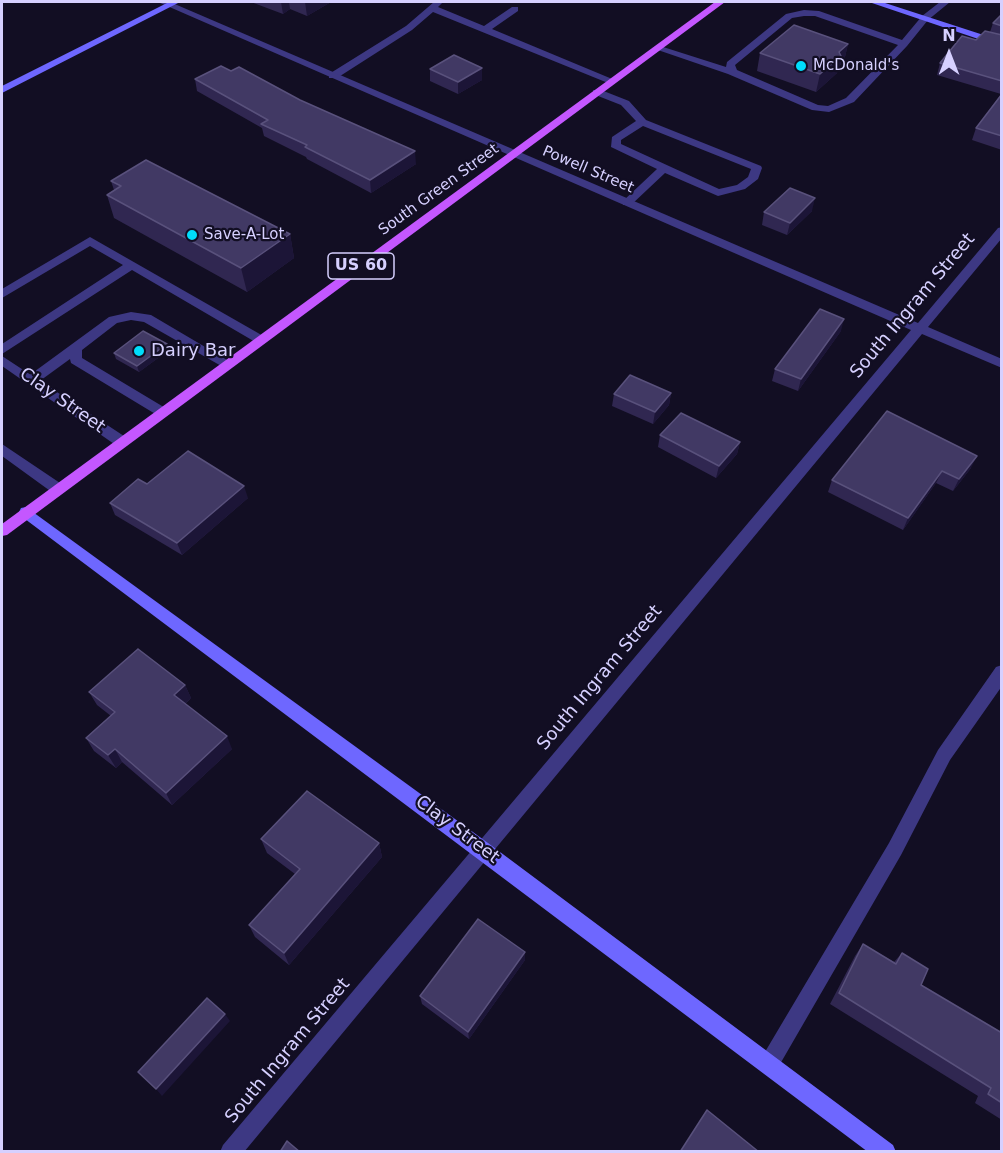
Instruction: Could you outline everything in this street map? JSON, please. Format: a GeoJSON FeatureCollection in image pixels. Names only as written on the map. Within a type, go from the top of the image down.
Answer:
{"type":"FeatureCollection","features":[{"type":"Feature","properties":{"kind":"main road","name":"South Green Street"},"geometry":{"type":"LineString","coordinates":[[2,531],[720,2]]}},
{"type":"Feature","properties":{"kind":"street"},"geometry":{"type":"LineString","coordinates":[[2,90],[169,2]]}},
{"type":"Feature","properties":{"kind":"street","name":"Powell Street"},"geometry":{"type":"LineString","coordinates":[[169,2],[333,76],[1002,364]]}},
{"type":"Feature","properties":{"kind":"street"},"geometry":{"type":"LineString","coordinates":[[874,2],[1002,44]]}},
{"type":"Feature","properties":{"kind":"street"},"geometry":{"type":"LineString","coordinates":[[657,48],[732,72],[816,108],[829,109],[850,100],[904,44],[925,18],[945,2]]}},
{"type":"Feature","properties":{"kind":"street"},"geometry":{"type":"LineString","coordinates":[[333,76],[409,28],[436,5],[484,29],[612,81]]}},
{"type":"Feature","properties":{"kind":"street"},"geometry":{"type":"LineString","coordinates":[[484,29],[515,9]]}},
{"type":"Feature","properties":{"kind":"street"},"geometry":{"type":"LineString","coordinates":[[732,72],[730,64],[789,16],[804,13],[816,13],[904,44]]}},
{"type":"Feature","properties":{"kind":"street"},"geometry":{"type":"LineString","coordinates":[[597,92],[625,103],[642,122],[757,168],[753,179],[741,187],[718,193],[615,145],[616,139],[642,122]]}},
{"type":"Feature","properties":{"kind":"street"},"geometry":{"type":"LineString","coordinates":[[627,203],[664,168]]}},
{"type":"Feature","properties":{"kind":"street","name":"South Ingram Street"},"geometry":{"type":"LineString","coordinates":[[230,1152],[1002,230]]}},
{"type":"Feature","properties":{"kind":"street"},"geometry":{"type":"LineString","coordinates":[[2,294],[90,242],[261,340]]}},
{"type":"Feature","properties":{"kind":"street"},"geometry":{"type":"LineString","coordinates":[[2,350],[132,266]]}},
{"type":"Feature","properties":{"kind":"street"},"geometry":{"type":"LineString","coordinates":[[33,380],[113,320],[131,316],[147,318],[228,364]]}},
{"type":"Feature","properties":{"kind":"street"},"geometry":{"type":"LineString","coordinates":[[76,348],[76,360],[162,412]]}},
{"type":"Feature","properties":{"kind":"street","name":"Clay Street"},"geometry":{"type":"LineString","coordinates":[[2,360],[122,442]]}},
{"type":"Feature","properties":{"kind":"street"},"geometry":{"type":"LineString","coordinates":[[2,449],[58,489]]}},
{"type":"Feature","properties":{"kind":"street","name":"Clay Street"},"geometry":{"type":"LineString","coordinates":[[26,512],[482,849],[886,1152]]}},
{"type":"Feature","properties":{"kind":"street"},"geometry":{"type":"LineString","coordinates":[[770,1064],[895,849],[944,755],[1002,672]]}},
{"type":"Feature","properties":{"kind":"building"},"geometry":{"type":"Polygon","coordinates":[[[1002,14],[1002,26],[993,23],[1002,14]]]}},
{"type":"Feature","properties":{"kind":"building"},"geometry":{"type":"Polygon","coordinates":[[[794,25],[848,44],[839,52],[841,56],[820,74],[760,53],[794,25]]]}},
{"type":"Feature","properties":{"kind":"building"},"geometry":{"type":"Polygon","coordinates":[[[985,31],[1002,35],[1002,81],[940,63],[962,36],[976,40],[985,31]]]}},
{"type":"Feature","properties":{"kind":"building"},"geometry":{"type":"Polygon","coordinates":[[[454,55],[482,68],[458,82],[430,69],[454,55]]]}},
{"type":"Feature","properties":{"kind":"building"},"geometry":{"type":"Polygon","coordinates":[[[221,66],[231,71],[239,67],[300,100],[415,151],[370,180],[305,147],[307,145],[261,124],[268,120],[195,79],[221,66]]]}},
{"type":"Feature","properties":{"kind":"building"},"geometry":{"type":"Polygon","coordinates":[[[1002,94],[1002,136],[976,128],[1002,94]]]}},
{"type":"Feature","properties":{"kind":"building"},"geometry":{"type":"Polygon","coordinates":[[[146,160],[290,234],[241,268],[107,195],[121,186],[111,181],[146,160]]]}},
{"type":"Feature","properties":{"kind":"building"},"geometry":{"type":"Polygon","coordinates":[[[790,188],[815,198],[790,223],[764,212],[790,188]]]}},
{"type":"Feature","properties":{"kind":"building"},"geometry":{"type":"Polygon","coordinates":[[[820,309],[844,319],[801,379],[775,369],[820,309]]]}},
{"type":"Feature","properties":{"kind":"building"},"geometry":{"type":"Polygon","coordinates":[[[143,331],[167,344],[137,366],[114,353],[143,331]]]}},
{"type":"Feature","properties":{"kind":"building"},"geometry":{"type":"Polygon","coordinates":[[[630,375],[671,393],[655,412],[614,394],[630,375]]]}},
{"type":"Feature","properties":{"kind":"building"},"geometry":{"type":"Polygon","coordinates":[[[887,411],[977,456],[959,479],[942,471],[908,518],[832,480],[887,411]]]}},
{"type":"Feature","properties":{"kind":"building"},"geometry":{"type":"Polygon","coordinates":[[[681,413],[740,442],[719,466],[660,435],[681,413]]]}},
{"type":"Feature","properties":{"kind":"building"},"geometry":{"type":"Polygon","coordinates":[[[188,451],[244,486],[177,543],[110,503],[138,479],[147,484],[188,451]]]}},
{"type":"Feature","properties":{"kind":"building"},"geometry":{"type":"Polygon","coordinates":[[[138,649],[185,685],[174,695],[227,736],[166,793],[115,749],[108,755],[86,738],[115,712],[89,692],[138,649]]]}},
{"type":"Feature","properties":{"kind":"building"},"geometry":{"type":"Polygon","coordinates":[[[307,791],[379,843],[284,953],[249,925],[300,869],[261,839],[307,791]]]}},
{"type":"Feature","properties":{"kind":"building"},"geometry":{"type":"Polygon","coordinates":[[[478,919],[525,952],[468,1032],[420,996],[478,919]]]}},
{"type":"Feature","properties":{"kind":"building"},"geometry":{"type":"Polygon","coordinates":[[[863,944],[896,964],[902,953],[928,969],[921,985],[1002,1033],[1002,1103],[988,1094],[991,1088],[839,993],[863,944]]]}},
{"type":"Feature","properties":{"kind":"building"},"geometry":{"type":"Polygon","coordinates":[[[207,998],[225,1014],[156,1089],[138,1072],[207,998]]]}},
{"type":"Feature","properties":{"kind":"building"},"geometry":{"type":"Polygon","coordinates":[[[707,1110],[759,1152],[680,1152],[707,1110]]]}},
{"type":"Feature","properties":{"kind":"building"},"geometry":{"type":"Polygon","coordinates":[[[287,1141],[300,1152],[280,1152],[287,1141]]]}},
{"type":"Feature","properties":{"kind":"place","name":"McDonald's"},"geometry":{"type":"Point","coordinates":[801,66]}},
{"type":"Feature","properties":{"kind":"place","name":"Save-A-Lot"},"geometry":{"type":"Point","coordinates":[192,235]}},
{"type":"Feature","properties":{"kind":"place","name":"Dairy Bar"},"geometry":{"type":"Point","coordinates":[139,351]}}]}
